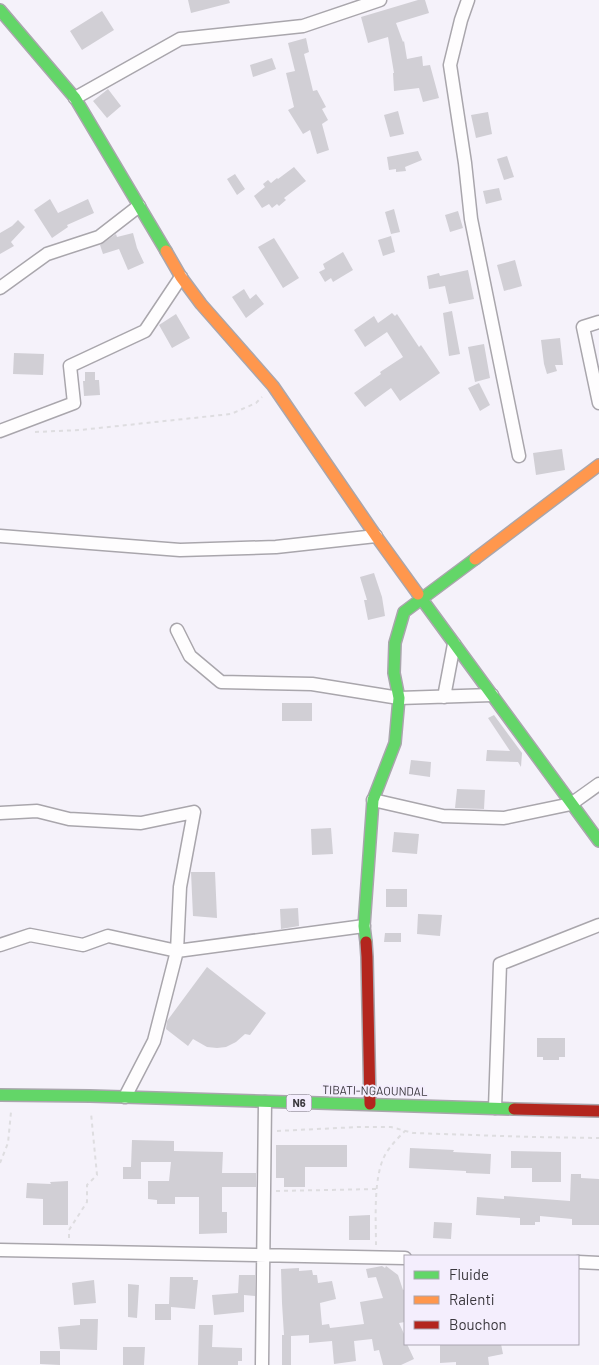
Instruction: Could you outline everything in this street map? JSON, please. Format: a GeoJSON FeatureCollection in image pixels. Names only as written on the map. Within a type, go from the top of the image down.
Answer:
{"type":"FeatureCollection","features":[{"type":"Feature","properties":{"kind":"main road"},"geometry":{"type":"LineString","coordinates":[[0,10],[75,98],[181,277],[201,304],[273,386],[376,536],[599,841]]}},
{"type":"Feature","properties":{"kind":"main road"},"geometry":{"type":"LineString","coordinates":[[370,1104],[367,957],[364,926],[373,800],[395,743],[399,698],[394,673],[395,643],[404,612],[599,466]]}},
{"type":"Feature","properties":{"kind":"main road","name":"TIBATI-NGAOUNDAL"},"geometry":{"type":"LineString","coordinates":[[0,1095],[599,1111]]}},
{"type":"Feature","properties":{"kind":"street"},"geometry":{"type":"LineString","coordinates":[[75,98],[180,39],[303,26],[380,0]]}},
{"type":"Feature","properties":{"kind":"street"},"geometry":{"type":"LineString","coordinates":[[468,0],[450,64],[471,219],[519,456]]}},
{"type":"Feature","properties":{"kind":"street"},"geometry":{"type":"LineString","coordinates":[[0,288],[47,254],[99,237],[139,206]]}},
{"type":"Feature","properties":{"kind":"street"},"geometry":{"type":"LineString","coordinates":[[0,432],[74,403],[70,366],[145,331],[181,277]]}},
{"type":"Feature","properties":{"kind":"street"},"geometry":{"type":"LineString","coordinates":[[599,322],[584,327],[599,403]]}},
{"type":"Feature","properties":{"kind":"street"},"geometry":{"type":"LineString","coordinates":[[0,536],[180,550],[276,547],[376,536]]}},
{"type":"Feature","properties":{"kind":"street"},"geometry":{"type":"LineString","coordinates":[[177,630],[190,656],[221,682],[312,684],[399,698],[492,696]]}},
{"type":"Feature","properties":{"kind":"street"},"geometry":{"type":"LineString","coordinates":[[444,697],[454,644]]}},
{"type":"Feature","properties":{"kind":"street"},"geometry":{"type":"LineString","coordinates":[[373,800],[443,816],[504,818],[571,804],[599,784]]}},
{"type":"Feature","properties":{"kind":"street"},"geometry":{"type":"LineString","coordinates":[[0,812],[36,811],[69,819],[141,823],[194,812],[180,887],[176,951],[154,1041],[126,1097]]}},
{"type":"Feature","properties":{"kind":"street"},"geometry":{"type":"LineString","coordinates":[[0,945],[30,935],[83,945],[108,936],[176,951],[364,926]]}},
{"type":"Feature","properties":{"kind":"street"},"geometry":{"type":"LineString","coordinates":[[495,1108],[500,964],[598,927]]}},
{"type":"Feature","properties":{"kind":"street"},"geometry":{"type":"LineString","coordinates":[[262,1365],[265,1102]]}},
{"type":"Feature","properties":{"kind":"street"},"geometry":{"type":"LineString","coordinates":[[0,1250],[404,1258]]}},
{"type":"Feature","properties":{"kind":"street"},"geometry":{"type":"LineString","coordinates":[[579,1262],[599,1263]]}},
{"type":"Feature","properties":{"kind":"path"},"geometry":{"type":"LineString","coordinates":[[35,432],[80,430],[230,414],[256,403],[273,386]]}},
{"type":"Feature","properties":{"kind":"path"},"geometry":{"type":"LineString","coordinates":[[0,1163],[8,1143],[12,1094]]}},
{"type":"Feature","properties":{"kind":"path"},"geometry":{"type":"LineString","coordinates":[[69,1251],[69,1230],[87,1202],[86,1185],[97,1174],[90,1096]]}},
{"type":"Feature","properties":{"kind":"path"},"geometry":{"type":"LineString","coordinates":[[265,1132],[391,1127],[413,1133],[599,1138]]}},
{"type":"Feature","properties":{"kind":"path"},"geometry":{"type":"LineString","coordinates":[[376,1258],[377,1189],[380,1168],[385,1155],[405,1131]]}},
{"type":"Feature","properties":{"kind":"path"},"geometry":{"type":"LineString","coordinates":[[264,1192],[377,1189]]}},
{"type":"Feature","properties":{"kind":"building"},"geometry":{"type":"Polygon","coordinates":[[[188,0],[229,0],[230,3],[191,13],[188,0]]]}},
{"type":"Feature","properties":{"kind":"building"},"geometry":{"type":"Polygon","coordinates":[[[418,0],[425,0],[429,13],[396,23],[404,41],[407,59],[422,56],[423,66],[430,65],[439,98],[423,102],[419,88],[394,91],[394,73],[388,37],[368,43],[361,17],[418,0]]]}},
{"type":"Feature","properties":{"kind":"building"},"geometry":{"type":"Polygon","coordinates":[[[102,11],[114,30],[82,50],[70,31],[102,11]]]}},
{"type":"Feature","properties":{"kind":"building"},"geometry":{"type":"Polygon","coordinates":[[[306,38],[309,52],[304,54],[313,91],[317,90],[326,107],[322,109],[328,120],[322,124],[329,150],[317,154],[310,130],[303,134],[288,110],[294,107],[286,73],[295,71],[288,43],[306,38]]]}},
{"type":"Feature","properties":{"kind":"building"},"geometry":{"type":"Polygon","coordinates":[[[272,58],[276,69],[253,77],[250,65],[272,58]]]}},
{"type":"Feature","properties":{"kind":"building"},"geometry":{"type":"Polygon","coordinates":[[[108,89],[121,106],[107,118],[93,101],[108,89]]]}},
{"type":"Feature","properties":{"kind":"building"},"geometry":{"type":"Polygon","coordinates":[[[398,111],[404,134],[390,137],[384,115],[398,111]]]}},
{"type":"Feature","properties":{"kind":"building"},"geometry":{"type":"Polygon","coordinates":[[[488,112],[492,134],[476,138],[471,115],[488,112]]]}},
{"type":"Feature","properties":{"kind":"building"},"geometry":{"type":"Polygon","coordinates":[[[418,151],[422,160],[405,167],[406,171],[396,172],[396,169],[389,170],[387,157],[418,151]]]}},
{"type":"Feature","properties":{"kind":"building"},"geometry":{"type":"Polygon","coordinates":[[[507,156],[514,177],[504,180],[497,159],[507,156]]]}},
{"type":"Feature","properties":{"kind":"building"},"geometry":{"type":"Polygon","coordinates":[[[294,167],[306,181],[284,198],[286,200],[279,206],[277,204],[272,208],[269,204],[262,208],[254,196],[265,187],[263,184],[268,180],[271,183],[294,167]]]}},
{"type":"Feature","properties":{"kind":"building"},"geometry":{"type":"Polygon","coordinates":[[[235,174],[245,189],[237,195],[227,179],[235,174]]]}},
{"type":"Feature","properties":{"kind":"building"},"geometry":{"type":"Polygon","coordinates":[[[499,188],[502,200],[486,204],[483,191],[499,188]]]}},
{"type":"Feature","properties":{"kind":"building"},"geometry":{"type":"Polygon","coordinates":[[[50,199],[58,213],[88,199],[94,213],[67,225],[68,227],[52,238],[34,210],[50,199]]]}},
{"type":"Feature","properties":{"kind":"building"},"geometry":{"type":"Polygon","coordinates":[[[394,209],[400,232],[391,234],[385,212],[394,209]]]}},
{"type":"Feature","properties":{"kind":"building"},"geometry":{"type":"Polygon","coordinates":[[[458,211],[463,228],[450,232],[445,215],[458,211]]]}},
{"type":"Feature","properties":{"kind":"building"},"geometry":{"type":"Polygon","coordinates":[[[18,220],[25,227],[11,242],[14,246],[0,254],[0,233],[18,220]]]}},
{"type":"Feature","properties":{"kind":"building"},"geometry":{"type":"Polygon","coordinates":[[[133,233],[144,263],[128,270],[119,249],[103,254],[100,245],[116,234],[117,237],[133,233]]]}},
{"type":"Feature","properties":{"kind":"building"},"geometry":{"type":"Polygon","coordinates":[[[391,236],[395,252],[383,256],[378,240],[391,236]]]}},
{"type":"Feature","properties":{"kind":"building"},"geometry":{"type":"Polygon","coordinates":[[[274,238],[299,278],[283,288],[258,247],[274,238]]]}},
{"type":"Feature","properties":{"kind":"building"},"geometry":{"type":"Polygon","coordinates":[[[343,252],[353,270],[333,282],[331,278],[325,282],[319,272],[325,269],[323,264],[343,252]]]}},
{"type":"Feature","properties":{"kind":"building"},"geometry":{"type":"Polygon","coordinates":[[[515,260],[522,286],[504,291],[497,265],[515,260]]]}},
{"type":"Feature","properties":{"kind":"building"},"geometry":{"type":"Polygon","coordinates":[[[468,270],[474,299],[449,304],[445,286],[429,289],[427,276],[439,273],[440,276],[468,270]]]}},
{"type":"Feature","properties":{"kind":"building"},"geometry":{"type":"Polygon","coordinates":[[[244,289],[250,299],[256,294],[264,304],[246,318],[232,297],[244,289]]]}},
{"type":"Feature","properties":{"kind":"building"},"geometry":{"type":"Polygon","coordinates":[[[452,311],[460,354],[449,356],[443,313],[452,311]]]}},
{"type":"Feature","properties":{"kind":"building"},"geometry":{"type":"Polygon","coordinates":[[[392,313],[395,316],[397,314],[419,347],[421,345],[440,373],[400,401],[391,388],[365,407],[354,393],[381,374],[380,372],[403,357],[387,332],[365,347],[354,330],[374,316],[378,323],[392,313]]]}},
{"type":"Feature","properties":{"kind":"building"},"geometry":{"type":"Polygon","coordinates":[[[176,314],[190,338],[172,348],[159,325],[176,314]]]}},
{"type":"Feature","properties":{"kind":"building"},"geometry":{"type":"Polygon","coordinates":[[[560,338],[563,365],[555,365],[557,371],[547,374],[541,340],[560,338]]]}},
{"type":"Feature","properties":{"kind":"building"},"geometry":{"type":"Polygon","coordinates":[[[484,344],[490,378],[475,382],[468,347],[484,344]]]}},
{"type":"Feature","properties":{"kind":"building"},"geometry":{"type":"Polygon","coordinates":[[[14,353],[44,354],[43,375],[13,374],[14,353]]]}},
{"type":"Feature","properties":{"kind":"building"},"geometry":{"type":"Polygon","coordinates":[[[85,372],[95,372],[95,380],[99,380],[100,395],[84,396],[83,381],[85,381],[85,372]]]}},
{"type":"Feature","properties":{"kind":"building"},"geometry":{"type":"Polygon","coordinates":[[[479,383],[490,405],[480,411],[468,388],[479,383]]]}},
{"type":"Feature","properties":{"kind":"building"},"geometry":{"type":"Polygon","coordinates":[[[562,449],[565,470],[536,475],[533,453],[562,449]]]}},
{"type":"Feature","properties":{"kind":"building"},"geometry":{"type":"Polygon","coordinates":[[[374,573],[382,597],[385,616],[368,620],[364,600],[367,600],[360,577],[374,573]]]}},
{"type":"Feature","properties":{"kind":"building"},"geometry":{"type":"Polygon","coordinates":[[[282,703],[312,703],[312,721],[282,721],[282,703]]]}},
{"type":"Feature","properties":{"kind":"building"},"geometry":{"type":"Polygon","coordinates":[[[494,715],[522,753],[521,767],[518,762],[486,761],[487,750],[510,751],[488,718],[494,715]]]}},
{"type":"Feature","properties":{"kind":"building"},"geometry":{"type":"Polygon","coordinates":[[[411,760],[431,762],[430,777],[409,774],[411,760]]]}},
{"type":"Feature","properties":{"kind":"building"},"geometry":{"type":"Polygon","coordinates":[[[457,789],[485,790],[484,809],[455,808],[457,789]]]}},
{"type":"Feature","properties":{"kind":"building"},"geometry":{"type":"Polygon","coordinates":[[[331,828],[333,854],[312,855],[311,829],[331,828]]]}},
{"type":"Feature","properties":{"kind":"building"},"geometry":{"type":"Polygon","coordinates":[[[394,832],[419,834],[417,854],[392,852],[394,832]]]}},
{"type":"Feature","properties":{"kind":"building"},"geometry":{"type":"Polygon","coordinates":[[[191,872],[215,872],[217,918],[193,916],[191,872]]]}},
{"type":"Feature","properties":{"kind":"building"},"geometry":{"type":"Polygon","coordinates":[[[386,889],[407,889],[407,907],[386,907],[386,889]]]}},
{"type":"Feature","properties":{"kind":"building"},"geometry":{"type":"Polygon","coordinates":[[[298,908],[299,926],[281,929],[280,909],[298,908]]]}},
{"type":"Feature","properties":{"kind":"building"},"geometry":{"type":"Polygon","coordinates":[[[418,914],[442,915],[440,936],[417,934],[418,914]]]}},
{"type":"Feature","properties":{"kind":"building"},"geometry":{"type":"Polygon","coordinates":[[[385,933],[401,933],[401,942],[384,942],[385,933]]]}},
{"type":"Feature","properties":{"kind":"building"},"geometry":{"type":"Polygon","coordinates":[[[207,967],[266,1013],[250,1035],[245,1034],[236,1042],[226,1047],[207,1047],[193,1039],[188,1046],[166,1029],[167,1021],[207,967]]]}},
{"type":"Feature","properties":{"kind":"building"},"geometry":{"type":"Polygon","coordinates":[[[537,1038],[565,1038],[565,1057],[559,1057],[559,1060],[543,1060],[543,1057],[537,1057],[537,1038]]]}},
{"type":"Feature","properties":{"kind":"building"},"geometry":{"type":"Polygon","coordinates":[[[132,1140],[174,1141],[174,1151],[223,1152],[222,1173],[256,1173],[256,1187],[222,1187],[222,1212],[227,1212],[227,1233],[199,1234],[199,1197],[175,1197],[175,1204],[157,1204],[157,1200],[148,1199],[148,1181],[169,1181],[171,1162],[141,1162],[141,1179],[123,1179],[123,1167],[131,1167],[132,1140]]]}},
{"type":"Feature","properties":{"kind":"building"},"geometry":{"type":"Polygon","coordinates":[[[276,1145],[347,1145],[347,1167],[305,1167],[305,1187],[284,1187],[284,1178],[276,1178],[276,1145]]]}},
{"type":"Feature","properties":{"kind":"building"},"geometry":{"type":"Polygon","coordinates":[[[410,1148],[491,1154],[490,1174],[409,1168],[410,1148]]]}},
{"type":"Feature","properties":{"kind":"building"},"geometry":{"type":"Polygon","coordinates":[[[511,1151],[561,1152],[561,1182],[532,1182],[532,1168],[511,1168],[511,1151]]]}},
{"type":"Feature","properties":{"kind":"building"},"geometry":{"type":"Polygon","coordinates":[[[571,1174],[581,1174],[581,1178],[599,1179],[599,1225],[572,1225],[572,1219],[540,1216],[540,1222],[535,1222],[535,1225],[520,1225],[520,1218],[476,1215],[477,1197],[504,1199],[504,1196],[570,1201],[571,1174]]]}},
{"type":"Feature","properties":{"kind":"building"},"geometry":{"type":"Polygon","coordinates":[[[68,1181],[68,1225],[43,1225],[43,1199],[26,1198],[27,1183],[51,1184],[50,1182],[68,1181]]]}},
{"type":"Feature","properties":{"kind":"building"},"geometry":{"type":"Polygon","coordinates":[[[370,1215],[370,1240],[349,1240],[349,1216],[370,1215]]]}},
{"type":"Feature","properties":{"kind":"building"},"geometry":{"type":"Polygon","coordinates":[[[434,1222],[452,1223],[451,1239],[433,1238],[434,1222]]]}},
{"type":"Feature","properties":{"kind":"building"},"geometry":{"type":"Polygon","coordinates":[[[382,1266],[385,1268],[386,1266],[398,1275],[404,1290],[404,1322],[399,1323],[404,1334],[404,1345],[407,1345],[414,1359],[401,1365],[383,1365],[379,1350],[374,1351],[372,1339],[354,1341],[356,1361],[334,1364],[332,1341],[309,1343],[309,1335],[291,1336],[291,1365],[282,1365],[282,1335],[284,1335],[281,1269],[299,1268],[299,1271],[312,1270],[313,1275],[317,1275],[318,1283],[332,1281],[336,1299],[320,1303],[322,1325],[329,1324],[330,1328],[364,1324],[360,1302],[383,1298],[376,1277],[368,1278],[366,1269],[382,1266]]]}},
{"type":"Feature","properties":{"kind":"building"},"geometry":{"type":"Polygon","coordinates":[[[239,1275],[255,1275],[255,1296],[244,1295],[244,1312],[214,1315],[212,1295],[238,1293],[239,1275]]]}},
{"type":"Feature","properties":{"kind":"building"},"geometry":{"type":"Polygon","coordinates":[[[170,1277],[193,1277],[193,1280],[198,1280],[195,1309],[171,1307],[171,1320],[155,1320],[155,1304],[169,1304],[170,1277]]]}},
{"type":"Feature","properties":{"kind":"building"},"geometry":{"type":"Polygon","coordinates":[[[94,1280],[96,1303],[74,1305],[72,1283],[94,1280]]]}},
{"type":"Feature","properties":{"kind":"building"},"geometry":{"type":"Polygon","coordinates":[[[128,1284],[139,1285],[137,1318],[128,1317],[128,1284]]]}},
{"type":"Feature","properties":{"kind":"building"},"geometry":{"type":"Polygon","coordinates":[[[80,1319],[98,1319],[97,1350],[60,1349],[58,1327],[80,1325],[80,1319]]]}},
{"type":"Feature","properties":{"kind":"building"},"geometry":{"type":"Polygon","coordinates":[[[199,1325],[213,1325],[212,1347],[242,1348],[242,1361],[238,1361],[238,1365],[198,1365],[199,1325]]]}},
{"type":"Feature","properties":{"kind":"building"},"geometry":{"type":"Polygon","coordinates":[[[440,1345],[501,1345],[503,1354],[488,1357],[489,1365],[456,1365],[456,1362],[440,1363],[440,1345]]]}},
{"type":"Feature","properties":{"kind":"building"},"geometry":{"type":"Polygon","coordinates":[[[123,1347],[145,1347],[144,1365],[123,1365],[123,1347]]]}},
{"type":"Feature","properties":{"kind":"building"},"geometry":{"type":"Polygon","coordinates":[[[40,1351],[60,1351],[60,1365],[40,1364],[40,1351]]]}},
{"type":"Feature","properties":{"kind":"traffic: fast"},"geometry":{"type":"LineString","coordinates":[[0,10],[75,98],[166,251]]}},
{"type":"Feature","properties":{"kind":"traffic: fast"},"geometry":{"type":"LineString","coordinates":[[366,942],[364,926],[373,800],[395,743],[399,698],[394,673],[395,643],[404,612],[475,559]]}},
{"type":"Feature","properties":{"kind":"traffic: fast"},"geometry":{"type":"LineString","coordinates":[[418,594],[599,841]]}},
{"type":"Feature","properties":{"kind":"traffic: fast"},"geometry":{"type":"LineString","coordinates":[[0,1095],[514,1109]]}},
{"type":"Feature","properties":{"kind":"traffic: slow"},"geometry":{"type":"LineString","coordinates":[[166,251],[181,277],[201,304],[273,386],[418,594]]}},
{"type":"Feature","properties":{"kind":"traffic: slow"},"geometry":{"type":"LineString","coordinates":[[475,559],[599,465]]}},
{"type":"Feature","properties":{"kind":"traffic: jam"},"geometry":{"type":"LineString","coordinates":[[366,942],[370,1104]]}},
{"type":"Feature","properties":{"kind":"traffic: jam"},"geometry":{"type":"LineString","coordinates":[[514,1109],[599,1111]]}}]}
